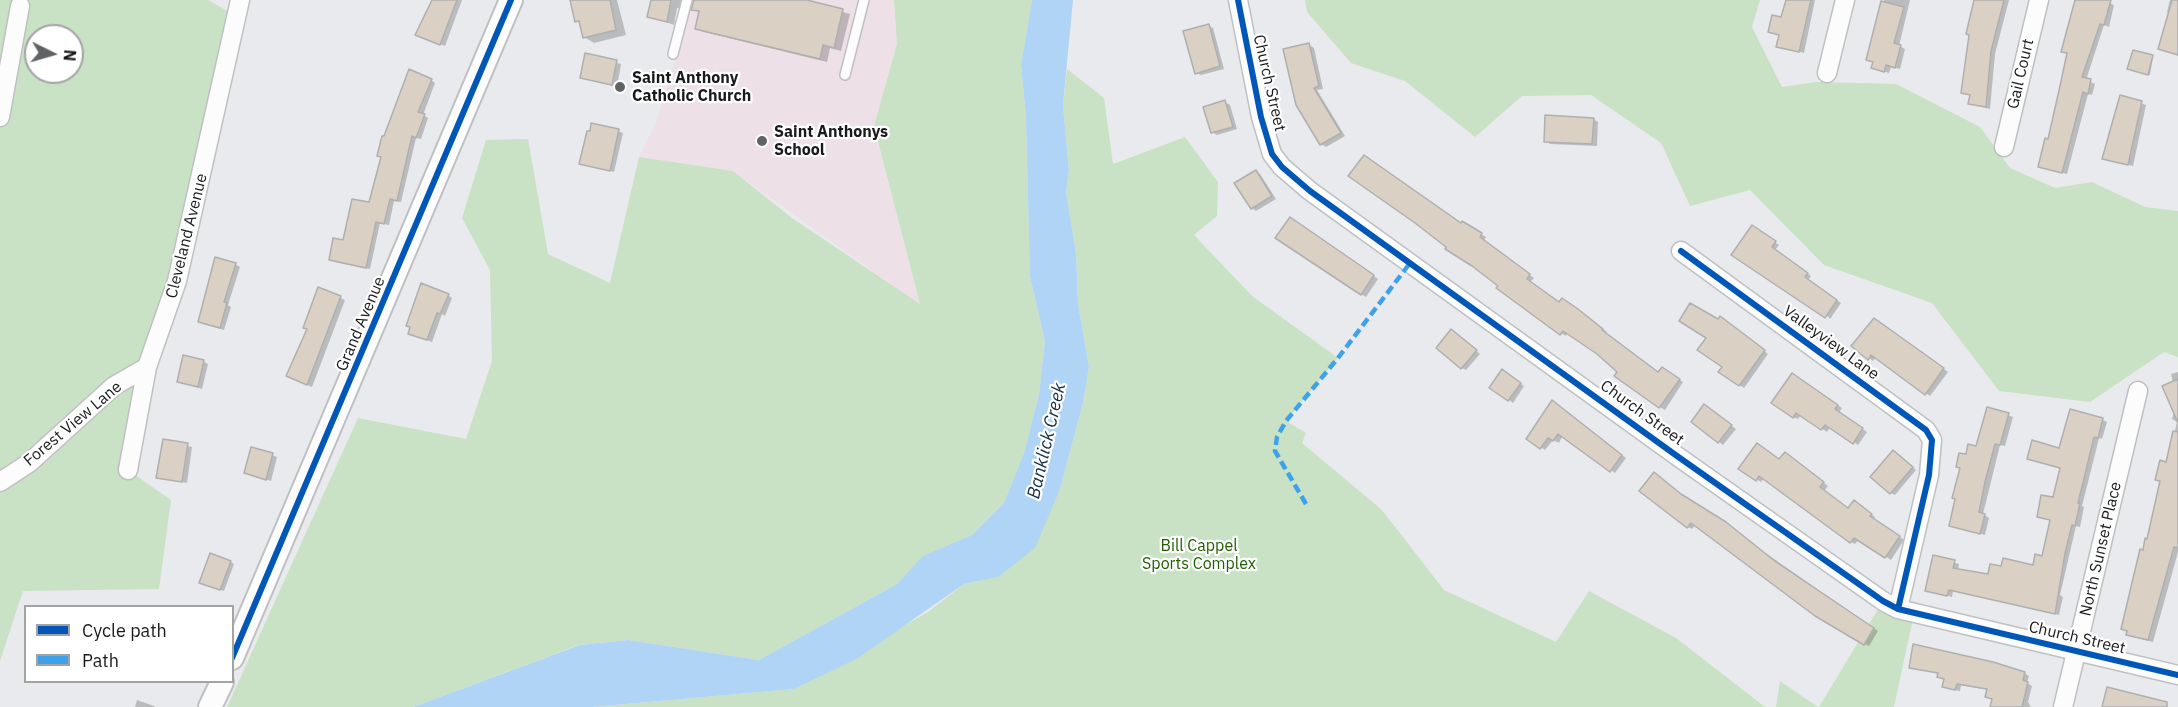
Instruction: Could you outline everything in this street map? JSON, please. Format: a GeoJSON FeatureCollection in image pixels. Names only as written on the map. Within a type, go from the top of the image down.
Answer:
{"type":"FeatureCollection","features":[{"type":"Feature","properties":{"kind":"street","name":"Cleveland Avenue"},"geometry":{"type":"LineString","coordinates":[[128,470],[147,367],[177,281],[240,0]]}},
{"type":"Feature","properties":{"kind":"street","name":"Grand Avenue"},"geometry":{"type":"LineString","coordinates":[[234,653],[511,0]]}},
{"type":"Feature","properties":{"kind":"street","name":"Church Street"},"geometry":{"type":"LineString","coordinates":[[1238,0],[1261,117],[1272,154],[1282,167],[1310,191],[1677,456],[1883,601],[1898,609],[2178,675]]}},
{"type":"Feature","properties":{"kind":"street"},"geometry":{"type":"LineString","coordinates":[[1827,73],[1845,0]]}},
{"type":"Feature","properties":{"kind":"street","name":"Gail Court"},"geometry":{"type":"LineString","coordinates":[[2004,147],[2039,0]]}},
{"type":"Feature","properties":{"kind":"street"},"geometry":{"type":"LineString","coordinates":[[0,117],[20,6]]}},
{"type":"Feature","properties":{"kind":"street","name":"Valleyview Lane"},"geometry":{"type":"LineString","coordinates":[[1682,250],[1926,430],[1932,440],[1929,475],[1898,609]]}},
{"type":"Feature","properties":{"kind":"street","name":"Forest View Lane"},"geometry":{"type":"LineString","coordinates":[[0,482],[29,463],[114,386],[147,367]]}},
{"type":"Feature","properties":{"kind":"street","name":"North Sunset Place"},"geometry":{"type":"LineString","coordinates":[[2063,707],[2138,391]]}},
{"type":"Feature","properties":{"kind":"street"},"geometry":{"type":"LineString","coordinates":[[210,707],[221,683]]}},
{"type":"Feature","properties":{"kind":"lane"},"geometry":{"type":"LineString","coordinates":[[673,54],[687,0]]}},
{"type":"Feature","properties":{"kind":"lane"},"geometry":{"type":"LineString","coordinates":[[844,75],[864,0]]}},
{"type":"Feature","properties":{"kind":"shaded area","name":"Saint Anthonys School"},"geometry":{"type":"Polygon","coordinates":[[[693,0],[894,0],[897,44],[874,126],[920,305],[733,171],[639,157],[656,123],[693,0]]]}},
{"type":"Feature","properties":{"kind":"green space"},"geometry":{"type":"Polygon","coordinates":[[[0,0],[208,0],[236,16],[128,470],[171,500],[159,589],[23,591],[0,661],[0,0]]]}},
{"type":"Feature","properties":{"kind":"green space"},"geometry":{"type":"Polygon","coordinates":[[[894,0],[1032,0],[1021,65],[1026,117],[1030,277],[1045,341],[1039,394],[1024,453],[1004,503],[972,535],[924,556],[897,584],[759,660],[628,640],[579,645],[413,707],[227,707],[358,418],[466,439],[492,361],[490,270],[462,218],[486,140],[528,139],[548,254],[610,283],[639,157],[733,171],[792,218],[920,304],[874,126],[897,44],[894,0]]]}},
{"type":"Feature","properties":{"kind":"green space"},"geometry":{"type":"Polygon","coordinates":[[[1305,0],[1760,0],[1752,27],[1782,87],[1816,82],[1896,84],[1980,127],[2010,168],[2055,188],[2092,182],[2145,207],[2178,211],[2178,357],[2164,352],[2090,402],[1999,391],[1932,303],[1824,265],[1750,190],[1690,206],[1661,143],[1591,95],[1522,96],[1475,137],[1405,81],[1351,63],[1307,12],[1305,0]]]}},
{"type":"Feature","properties":{"kind":"green space","name":"Bill Cappel Sports Complex"},"geometry":{"type":"Polygon","coordinates":[[[1067,69],[1104,98],[1113,164],[1185,137],[1218,182],[1217,216],[1194,235],[1252,296],[1338,358],[1286,421],[1306,433],[1302,443],[1382,510],[1444,590],[1556,642],[1589,591],[1676,638],[1765,707],[592,707],[794,689],[928,612],[964,584],[998,577],[1060,489],[1083,403],[1089,367],[1078,304],[1076,253],[1066,192],[1069,171],[1063,105],[1067,69]]]}},
{"type":"Feature","properties":{"kind":"green space"},"geometry":{"type":"Polygon","coordinates":[[[1883,601],[1914,614],[1894,707],[1819,707],[1883,601]]]}},
{"type":"Feature","properties":{"kind":"green space"},"geometry":{"type":"Polygon","coordinates":[[[1780,681],[1818,707],[1776,707],[1780,681]]]}},
{"type":"Feature","properties":{"kind":"water","name":"Banklick Creek"},"geometry":{"type":"Polygon","coordinates":[[[1032,0],[1073,0],[1063,105],[1069,171],[1066,192],[1076,253],[1078,304],[1089,367],[1083,403],[1060,489],[1035,548],[998,577],[964,584],[858,658],[794,689],[592,707],[413,707],[580,645],[628,640],[759,660],[897,584],[923,556],[972,535],[1004,503],[1024,453],[1039,394],[1045,341],[1030,277],[1026,117],[1021,65],[1032,0]]]}},
{"type":"Feature","properties":{"kind":"building"},"geometry":{"type":"Polygon","coordinates":[[[432,0],[457,0],[440,45],[415,35],[432,0]]]}},
{"type":"Feature","properties":{"kind":"building"},"geometry":{"type":"Polygon","coordinates":[[[570,0],[610,0],[616,30],[583,38],[579,21],[575,22],[570,0]]]}},
{"type":"Feature","properties":{"kind":"building"},"geometry":{"type":"Polygon","coordinates":[[[651,0],[671,0],[667,22],[647,17],[651,0]]]}},
{"type":"Feature","properties":{"kind":"building"},"geometry":{"type":"Polygon","coordinates":[[[694,0],[807,0],[843,9],[834,48],[823,45],[820,59],[695,29],[699,11],[691,10],[694,0]]]}},
{"type":"Feature","properties":{"kind":"building"},"geometry":{"type":"Polygon","coordinates":[[[1786,0],[1811,0],[1799,52],[1776,47],[1779,35],[1768,32],[1772,15],[1781,17],[1786,0]]]}},
{"type":"Feature","properties":{"kind":"building"},"geometry":{"type":"Polygon","coordinates":[[[1974,0],[2004,0],[1991,51],[1986,107],[1968,104],[1970,95],[1961,93],[1969,35],[1966,34],[1974,0]]]}},
{"type":"Feature","properties":{"kind":"building"},"geometry":{"type":"Polygon","coordinates":[[[2075,0],[2111,0],[2104,25],[2100,24],[2082,77],[2091,79],[2088,94],[2083,92],[2062,173],[2038,167],[2045,138],[2048,139],[2060,86],[2067,53],[2061,52],[2075,0]]]}},
{"type":"Feature","properties":{"kind":"building"},"geometry":{"type":"Polygon","coordinates":[[[2172,0],[2178,0],[2178,55],[2158,49],[2172,0]]]}},
{"type":"Feature","properties":{"kind":"building"},"geometry":{"type":"Polygon","coordinates":[[[1881,1],[1904,7],[1894,43],[1901,45],[1895,68],[1886,65],[1884,72],[1871,68],[1873,62],[1866,60],[1881,1]]]}},
{"type":"Feature","properties":{"kind":"building"},"geometry":{"type":"Polygon","coordinates":[[[1209,24],[1220,66],[1195,74],[1183,31],[1209,24]]]}},
{"type":"Feature","properties":{"kind":"building"},"geometry":{"type":"Polygon","coordinates":[[[1309,43],[1319,86],[1314,88],[1341,133],[1320,145],[1296,105],[1283,49],[1309,43]]]}},
{"type":"Feature","properties":{"kind":"building"},"geometry":{"type":"Polygon","coordinates":[[[2133,50],[2153,55],[2148,75],[2127,69],[2133,50]]]}},
{"type":"Feature","properties":{"kind":"building"},"geometry":{"type":"Polygon","coordinates":[[[585,53],[617,60],[612,85],[580,78],[585,53]]]}},
{"type":"Feature","properties":{"kind":"building"},"geometry":{"type":"Polygon","coordinates":[[[409,69],[432,79],[418,112],[425,114],[416,138],[412,136],[397,201],[390,199],[384,224],[376,222],[366,268],[329,260],[333,238],[343,240],[352,199],[369,202],[381,157],[377,156],[382,136],[384,136],[409,69]]]}},
{"type":"Feature","properties":{"kind":"building"},"geometry":{"type":"Polygon","coordinates":[[[2120,95],[2142,101],[2128,165],[2102,159],[2120,95]]]}},
{"type":"Feature","properties":{"kind":"building"},"geometry":{"type":"Polygon","coordinates":[[[1225,100],[1233,127],[1211,133],[1203,107],[1225,100]]]}},
{"type":"Feature","properties":{"kind":"building"},"geometry":{"type":"Polygon","coordinates":[[[1545,115],[1594,118],[1592,144],[1544,142],[1545,115]]]}},
{"type":"Feature","properties":{"kind":"building"},"geometry":{"type":"Polygon","coordinates":[[[591,123],[619,129],[610,171],[579,164],[591,123]]]}},
{"type":"Feature","properties":{"kind":"building"},"geometry":{"type":"Polygon","coordinates":[[[1364,155],[1461,223],[1462,221],[1482,233],[1480,237],[1530,274],[1527,279],[1559,302],[1562,298],[1578,309],[1658,372],[1662,367],[1680,379],[1659,408],[1614,376],[1617,372],[1597,354],[1563,331],[1560,335],[1496,288],[1498,286],[1472,266],[1445,249],[1446,247],[1415,223],[1348,176],[1364,155]]]}},
{"type":"Feature","properties":{"kind":"building"},"geometry":{"type":"Polygon","coordinates":[[[1256,170],[1272,196],[1251,209],[1234,183],[1256,170]]]}},
{"type":"Feature","properties":{"kind":"building"},"geometry":{"type":"Polygon","coordinates":[[[1290,217],[1374,275],[1361,295],[1275,238],[1290,217]]]}},
{"type":"Feature","properties":{"kind":"building"},"geometry":{"type":"Polygon","coordinates":[[[1752,225],[1776,241],[1772,247],[1808,273],[1805,277],[1837,300],[1825,318],[1731,255],[1752,225]]]}},
{"type":"Feature","properties":{"kind":"building"},"geometry":{"type":"Polygon","coordinates":[[[215,257],[236,263],[224,302],[227,303],[220,328],[198,322],[215,257]]]}},
{"type":"Feature","properties":{"kind":"building"},"geometry":{"type":"Polygon","coordinates":[[[421,283],[449,294],[440,314],[437,313],[427,340],[408,334],[410,327],[406,326],[421,283]]]}},
{"type":"Feature","properties":{"kind":"building"},"geometry":{"type":"Polygon","coordinates":[[[318,287],[341,296],[307,385],[286,376],[307,329],[303,328],[318,287]]]}},
{"type":"Feature","properties":{"kind":"building"},"geometry":{"type":"Polygon","coordinates":[[[1690,303],[1718,319],[1720,316],[1765,350],[1739,386],[1718,372],[1722,367],[1697,350],[1706,338],[1679,321],[1690,303]]]}},
{"type":"Feature","properties":{"kind":"building"},"geometry":{"type":"Polygon","coordinates":[[[1874,318],[1944,368],[1925,395],[1871,355],[1868,360],[1851,346],[1874,318]]]}},
{"type":"Feature","properties":{"kind":"building"},"geometry":{"type":"Polygon","coordinates":[[[1451,329],[1477,350],[1461,369],[1436,348],[1451,329]]]}},
{"type":"Feature","properties":{"kind":"building"},"geometry":{"type":"Polygon","coordinates":[[[183,355],[204,360],[198,387],[177,382],[183,355]]]}},
{"type":"Feature","properties":{"kind":"building"},"geometry":{"type":"Polygon","coordinates":[[[1502,369],[1521,383],[1508,401],[1489,388],[1502,369]]]}},
{"type":"Feature","properties":{"kind":"building"},"geometry":{"type":"Polygon","coordinates":[[[1792,373],[1838,405],[1835,409],[1863,428],[1853,444],[1825,425],[1821,430],[1796,413],[1793,418],[1771,403],[1792,373]]]}},
{"type":"Feature","properties":{"kind":"building"},"geometry":{"type":"Polygon","coordinates":[[[2178,379],[2178,423],[2162,386],[2178,379]]]}},
{"type":"Feature","properties":{"kind":"building"},"geometry":{"type":"Polygon","coordinates":[[[1552,400],[1622,455],[1610,472],[1558,434],[1553,441],[1548,438],[1540,449],[1526,439],[1552,400]]]}},
{"type":"Feature","properties":{"kind":"building"},"geometry":{"type":"Polygon","coordinates":[[[1704,404],[1732,425],[1718,443],[1691,422],[1704,404]]]}},
{"type":"Feature","properties":{"kind":"building"},"geometry":{"type":"Polygon","coordinates":[[[1987,407],[2009,413],[2000,445],[1995,444],[1985,482],[1979,512],[1985,514],[1980,534],[1949,526],[1955,499],[1952,498],[1960,468],[1956,467],[1959,453],[1966,454],[1968,444],[1976,446],[1987,407]]]}},
{"type":"Feature","properties":{"kind":"building"},"geometry":{"type":"Polygon","coordinates":[[[2070,409],[2103,418],[2098,438],[2094,437],[2078,503],[2080,503],[2075,526],[2072,525],[2065,553],[2055,614],[1949,590],[1947,596],[1925,591],[1933,555],[1955,560],[1953,568],[1988,574],[1990,564],[2001,566],[2003,558],[2033,565],[2035,554],[2042,556],[2050,520],[2037,517],[2041,495],[2053,497],[2060,468],[2027,459],[2032,440],[2059,448],[2070,409]]]}},
{"type":"Feature","properties":{"kind":"building"},"geometry":{"type":"Polygon","coordinates":[[[2173,431],[2178,432],[2178,548],[2174,547],[2148,640],[2126,635],[2127,631],[2121,629],[2140,549],[2143,550],[2145,538],[2147,539],[2160,481],[2155,480],[2160,460],[2166,462],[2173,431]]]}},
{"type":"Feature","properties":{"kind":"building"},"geometry":{"type":"Polygon","coordinates":[[[163,439],[188,443],[182,482],[156,478],[163,439]]]}},
{"type":"Feature","properties":{"kind":"building"},"geometry":{"type":"Polygon","coordinates":[[[1757,443],[1779,459],[1785,452],[1824,482],[1820,487],[1848,508],[1854,500],[1872,514],[1870,516],[1900,536],[1885,558],[1854,538],[1850,543],[1759,476],[1756,481],[1738,469],[1757,443]]]}},
{"type":"Feature","properties":{"kind":"building"},"geometry":{"type":"Polygon","coordinates":[[[251,447],[273,453],[266,480],[244,473],[251,447]]]}},
{"type":"Feature","properties":{"kind":"building"},"geometry":{"type":"Polygon","coordinates":[[[1893,450],[1913,467],[1890,494],[1870,477],[1893,450]]]}},
{"type":"Feature","properties":{"kind":"building"},"geometry":{"type":"Polygon","coordinates":[[[1654,472],[1681,494],[1726,522],[1776,562],[1874,628],[1864,645],[1815,616],[1691,523],[1687,528],[1639,491],[1654,472]]]}},
{"type":"Feature","properties":{"kind":"building"},"geometry":{"type":"Polygon","coordinates":[[[210,553],[231,561],[220,590],[199,583],[210,553]]]}},
{"type":"Feature","properties":{"kind":"building"},"geometry":{"type":"Polygon","coordinates":[[[1913,644],[1993,662],[2025,672],[2023,680],[2028,682],[2022,707],[1990,707],[1992,699],[1985,697],[1987,689],[1957,684],[1955,690],[1942,687],[1944,679],[1937,677],[1938,673],[1909,668],[1913,644]]]}},
{"type":"Feature","properties":{"kind":"building"},"geometry":{"type":"Polygon","coordinates":[[[2107,687],[2167,702],[2167,707],[2102,707],[2107,687]]]}},
{"type":"Feature","properties":{"kind":"marked path"},"geometry":{"type":"LineString","coordinates":[[1306,504],[1275,451],[1277,437],[1286,421],[1338,358],[1410,263]]}},
{"type":"Feature","properties":{"kind":"cycle path"},"geometry":{"type":"LineString","coordinates":[[234,653],[511,0]]}},
{"type":"Feature","properties":{"kind":"cycle path"},"geometry":{"type":"LineString","coordinates":[[1238,0],[1261,117],[1272,154],[1282,167],[1310,191],[1677,456],[1883,601],[1898,609],[2178,675]]}},
{"type":"Feature","properties":{"kind":"cycle path"},"geometry":{"type":"LineString","coordinates":[[1681,251],[1926,430],[1932,440],[1929,475],[1898,609]]}},
{"type":"Feature","properties":{"kind":"place","name":"Saint Anthony Catholic Church"},"geometry":{"type":"Point","coordinates":[620,87]}},
{"type":"Feature","properties":{"kind":"place","name":"Saint Anthonys School"},"geometry":{"type":"Point","coordinates":[762,141]}}]}
